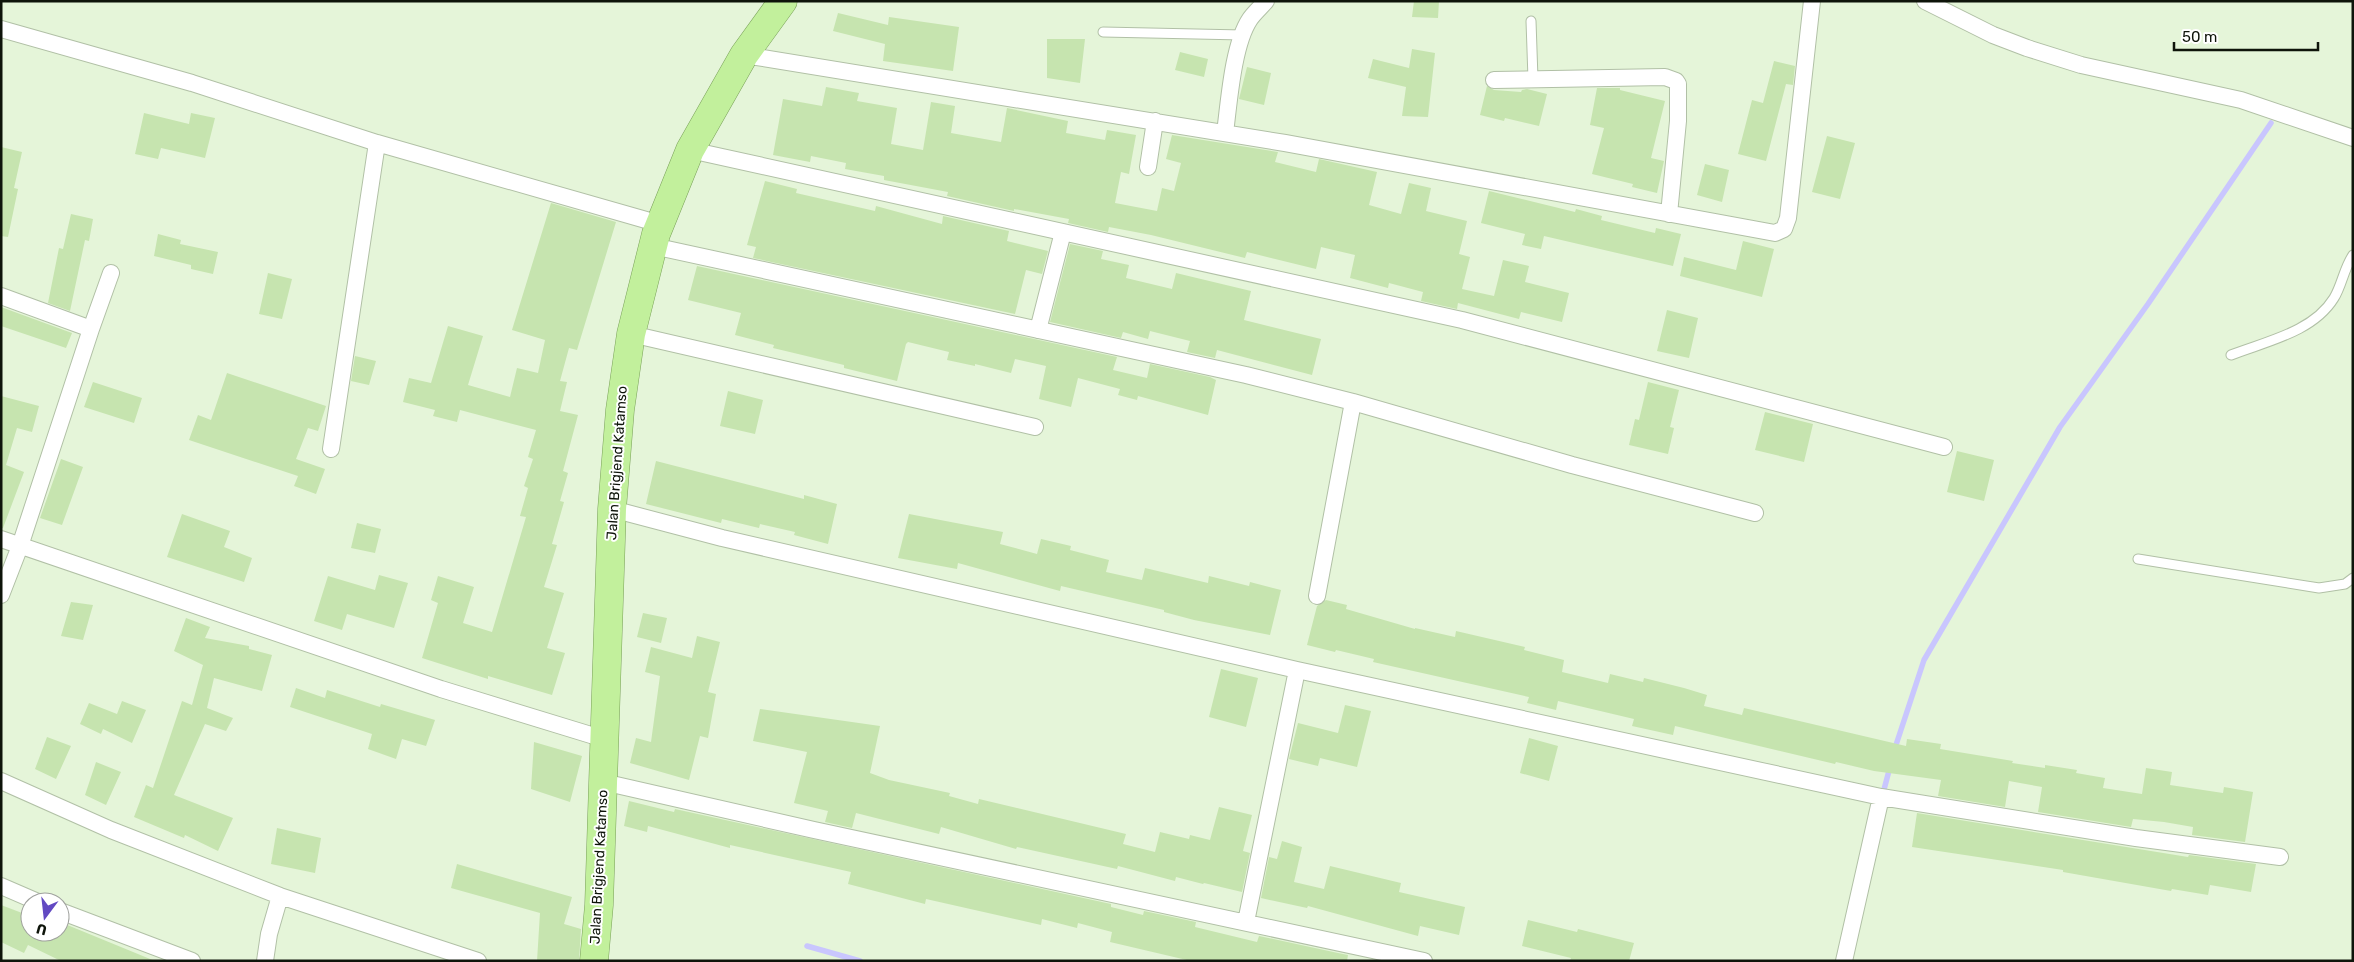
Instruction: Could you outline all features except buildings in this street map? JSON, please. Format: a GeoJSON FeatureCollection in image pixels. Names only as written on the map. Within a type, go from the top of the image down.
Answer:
{"type":"FeatureCollection","features":[{"type":"Feature","properties":{"kind":"highway","name":"Jalan Brigjend Katamso"},"geometry":{"type":"LineString","coordinates":[[594,961],[599,905],[612,509],[620,410],[631,334],[656,235],[690,150],[744,55],[782,1]]}},
{"type":"Feature","properties":{"kind":"street"},"geometry":{"type":"LineString","coordinates":[[1225,133],[1231,84],[1243,35],[1250,19],[1266,1]]}},
{"type":"Feature","properties":{"kind":"street"},"geometry":{"type":"LineString","coordinates":[[744,55],[1156,121],[1774,234],[1784,229],[1788,218],[1812,1]]}},
{"type":"Feature","properties":{"kind":"street"},"geometry":{"type":"LineString","coordinates":[[1925,1],[1993,35],[2027,48],[2081,65],[2241,100],[2353,138]]}},
{"type":"Feature","properties":{"kind":"street"},"geometry":{"type":"LineString","coordinates":[[1,29],[192,83],[656,235],[1038,330],[1246,375],[1353,402],[1572,465],[1754,513]]}},
{"type":"Feature","properties":{"kind":"street"},"geometry":{"type":"LineString","coordinates":[[1494,80],[1666,77],[1676,81],[1678,84],[1678,121],[1669,214]]}},
{"type":"Feature","properties":{"kind":"street"},"geometry":{"type":"LineString","coordinates":[[1148,167],[1156,121]]}},
{"type":"Feature","properties":{"kind":"street"},"geometry":{"type":"LineString","coordinates":[[330,449],[377,143]]}},
{"type":"Feature","properties":{"kind":"street"},"geometry":{"type":"LineString","coordinates":[[690,150],[1462,320],[1944,447]]}},
{"type":"Feature","properties":{"kind":"street"},"geometry":{"type":"LineString","coordinates":[[1038,330],[1062,232]]}},
{"type":"Feature","properties":{"kind":"street"},"geometry":{"type":"LineString","coordinates":[[1,595],[20,546],[111,273]]}},
{"type":"Feature","properties":{"kind":"street"},"geometry":{"type":"LineString","coordinates":[[1,296],[91,329]]}},
{"type":"Feature","properties":{"kind":"street"},"geometry":{"type":"LineString","coordinates":[[631,334],[1035,427]]}},
{"type":"Feature","properties":{"kind":"street"},"geometry":{"type":"LineString","coordinates":[[1317,596],[1353,402]]}},
{"type":"Feature","properties":{"kind":"street"},"geometry":{"type":"LineString","coordinates":[[612,509],[722,538],[1297,670],[1881,797],[2136,838],[2280,857]]}},
{"type":"Feature","properties":{"kind":"street"},"geometry":{"type":"LineString","coordinates":[[1,539],[432,686],[604,738]]}},
{"type":"Feature","properties":{"kind":"street"},"geometry":{"type":"LineString","coordinates":[[1246,922],[1297,670]]}},
{"type":"Feature","properties":{"kind":"street"},"geometry":{"type":"LineString","coordinates":[[1,781],[111,830],[280,896],[478,961]]}},
{"type":"Feature","properties":{"kind":"street"},"geometry":{"type":"LineString","coordinates":[[603,782],[814,830],[1424,961]]}},
{"type":"Feature","properties":{"kind":"street"},"geometry":{"type":"LineString","coordinates":[[1844,961],[1881,797]]}},
{"type":"Feature","properties":{"kind":"street"},"geometry":{"type":"LineString","coordinates":[[1,886],[20,894]]}},
{"type":"Feature","properties":{"kind":"street"},"geometry":{"type":"LineString","coordinates":[[265,961],[269,934],[280,896]]}},
{"type":"Feature","properties":{"kind":"street"},"geometry":{"type":"LineString","coordinates":[[70,915],[192,961]]}},
{"type":"Feature","properties":{"kind":"lane"},"geometry":{"type":"LineString","coordinates":[[1531,21],[1533,79]]}},
{"type":"Feature","properties":{"kind":"lane"},"geometry":{"type":"LineString","coordinates":[[1103,32],[1243,35]]}},
{"type":"Feature","properties":{"kind":"lane"},"geometry":{"type":"LineString","coordinates":[[2231,355],[2302,327],[2322,314],[2335,297],[2353,256]]}},
{"type":"Feature","properties":{"kind":"lane"},"geometry":{"type":"LineString","coordinates":[[2138,559],[2319,588],[2345,584],[2353,578]]}},
{"type":"Feature","properties":{"kind":"waterway"},"geometry":{"type":"LineString","coordinates":[[1894,751],[1924,660],[2060,427],[2148,304],[2271,123]]}},
{"type":"Feature","properties":{"kind":"waterway"},"geometry":{"type":"LineString","coordinates":[[1882,797],[1890,767]]}},
{"type":"Feature","properties":{"kind":"waterway"},"geometry":{"type":"LineString","coordinates":[[807,946],[860,961]]}}]}
